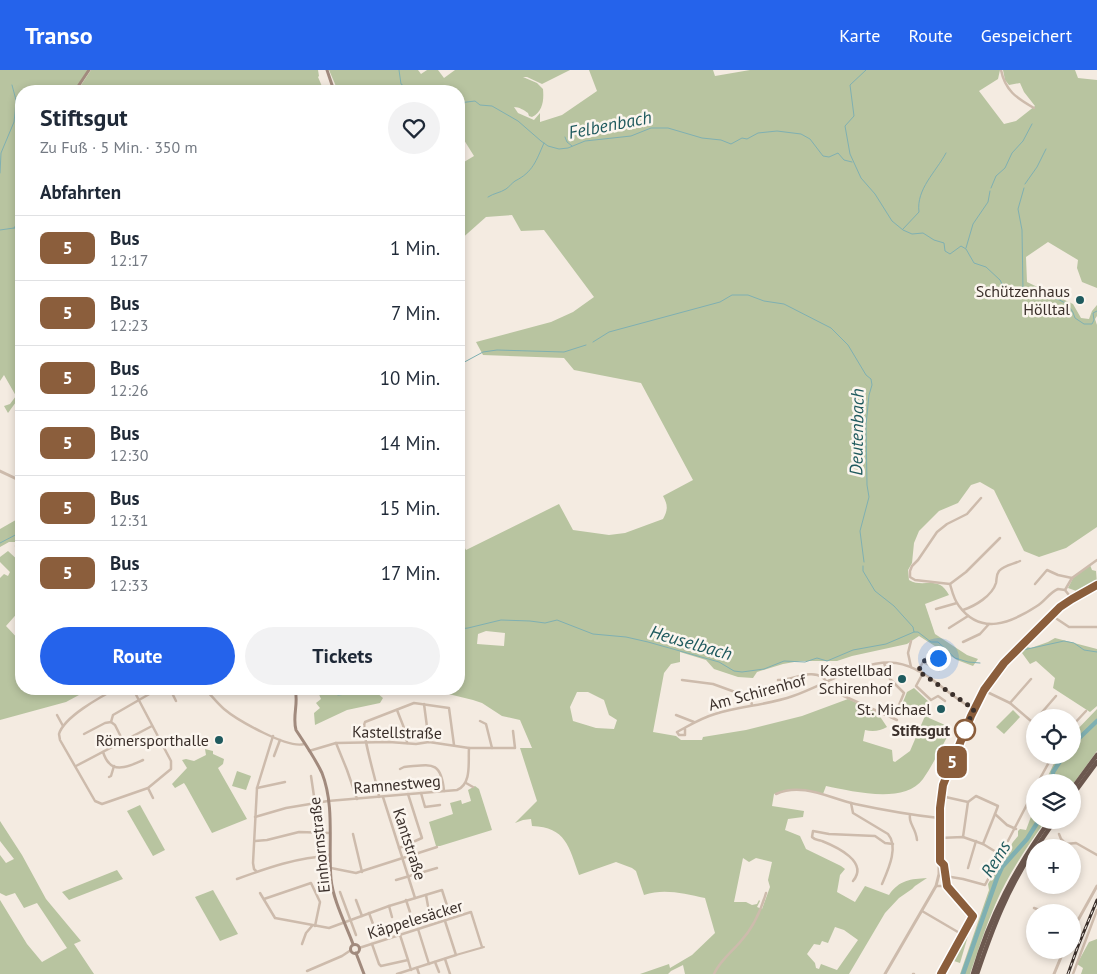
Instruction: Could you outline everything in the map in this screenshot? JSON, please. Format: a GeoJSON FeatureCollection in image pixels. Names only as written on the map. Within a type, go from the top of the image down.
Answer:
{"type":"FeatureCollection","features":[{"type":"Feature","properties":{"kind":"highway"},"geometry":{"type":"LineString","coordinates":[[1081,777],[1097,755]]}},
{"type":"Feature","properties":{"kind":"highway"},"geometry":{"type":"LineString","coordinates":[[1081,784],[1097,762]]}},
{"type":"Feature","properties":{"kind":"highway"},"geometry":{"type":"LineString","coordinates":[[973,974],[989,925],[1005,891],[1044,829]]}},
{"type":"Feature","properties":{"kind":"highway"},"geometry":{"type":"LineString","coordinates":[[977,974],[1006,898],[1026,864]]}},
{"type":"Feature","properties":{"kind":"main road"},"geometry":{"type":"LineString","coordinates":[[79,85],[89,70]]}},
{"type":"Feature","properties":{"kind":"main road"},"geometry":{"type":"LineString","coordinates":[[326,70],[332,85]]}},
{"type":"Feature","properties":{"kind":"main road","name":"Einhornstraße"},"geometry":{"type":"LineString","coordinates":[[296,695],[294,723],[304,744],[322,773],[328,801],[330,868],[333,890],[353,944]]}},
{"type":"Feature","properties":{"kind":"main road"},"geometry":{"type":"LineString","coordinates":[[356,953],[359,948],[353,944],[351,950],[353,953],[356,953],[364,974]]}},
{"type":"Feature","properties":{"kind":"street"},"geometry":{"type":"LineString","coordinates":[[1001,70],[1004,83],[1008,89],[1034,108]]}},
{"type":"Feature","properties":{"kind":"street"},"geometry":{"type":"LineString","coordinates":[[0,471],[15,478]]}},
{"type":"Feature","properties":{"kind":"street"},"geometry":{"type":"LineString","coordinates":[[981,498],[967,514],[947,524],[930,539],[909,574],[913,579],[950,584],[966,572],[1000,538]]}},
{"type":"Feature","properties":{"kind":"street"},"geometry":{"type":"LineString","coordinates":[[1065,590],[1072,578],[1097,560]]}},
{"type":"Feature","properties":{"kind":"street"},"geometry":{"type":"LineString","coordinates":[[962,610],[974,605],[989,594],[994,588],[997,573],[1000,570],[1020,561]]}},
{"type":"Feature","properties":{"kind":"street"},"geometry":{"type":"LineString","coordinates":[[1035,584],[1047,570],[1072,578]]}},
{"type":"Feature","properties":{"kind":"street"},"geometry":{"type":"LineString","coordinates":[[950,584],[957,603],[962,610],[977,621],[989,624],[996,624],[1018,616],[1042,603],[1055,590],[1060,588],[1065,590],[1072,599]]}},
{"type":"Feature","properties":{"kind":"street"},"geometry":{"type":"LineString","coordinates":[[885,974],[936,886],[940,861],[939,818],[941,796],[947,774],[984,690],[1004,663],[1051,615],[1072,599],[1097,585]]}},
{"type":"Feature","properties":{"kind":"street"},"geometry":{"type":"LineString","coordinates":[[936,609],[957,603]]}},
{"type":"Feature","properties":{"kind":"street"},"geometry":{"type":"LineString","coordinates":[[1051,615],[1068,627],[1097,627]]}},
{"type":"Feature","properties":{"kind":"street"},"geometry":{"type":"LineString","coordinates":[[949,628],[968,616]]}},
{"type":"Feature","properties":{"kind":"street"},"geometry":{"type":"LineString","coordinates":[[963,642],[980,634],[989,624]]}},
{"type":"Feature","properties":{"kind":"street"},"geometry":{"type":"LineString","coordinates":[[911,641],[908,652],[911,667]]}},
{"type":"Feature","properties":{"kind":"street"},"geometry":{"type":"LineString","coordinates":[[918,671],[923,662],[930,654],[945,664],[939,670],[923,662]]}},
{"type":"Feature","properties":{"kind":"street"},"geometry":{"type":"LineString","coordinates":[[884,663],[890,679],[904,693],[899,705]]}},
{"type":"Feature","properties":{"kind":"street","name":"Am Schirenhof"},"geometry":{"type":"LineString","coordinates":[[685,728],[714,714],[792,697],[865,666],[884,663],[895,663],[911,667],[923,673],[974,709]]}},
{"type":"Feature","properties":{"kind":"street"},"geometry":{"type":"LineString","coordinates":[[923,673],[916,686],[919,690],[931,700],[938,696],[945,701]]}},
{"type":"Feature","properties":{"kind":"street"},"geometry":{"type":"LineString","coordinates":[[778,680],[785,681],[814,675],[824,678],[835,692],[897,720]]}},
{"type":"Feature","properties":{"kind":"street"},"geometry":{"type":"LineString","coordinates":[[1010,704],[1031,679]]}},
{"type":"Feature","properties":{"kind":"street"},"geometry":{"type":"LineString","coordinates":[[682,680],[708,683],[722,687],[746,696],[752,705]]}},
{"type":"Feature","properties":{"kind":"street"},"geometry":{"type":"LineString","coordinates":[[984,690],[1010,704],[1026,717]]}},
{"type":"Feature","properties":{"kind":"street"},"geometry":{"type":"LineString","coordinates":[[105,695],[92,702],[63,726],[59,732],[59,737],[95,801],[98,803],[106,803],[148,788],[169,771],[171,766],[171,761],[136,695]]}},
{"type":"Feature","properties":{"kind":"street"},"geometry":{"type":"LineString","coordinates":[[111,722],[113,715],[149,695]]}},
{"type":"Feature","properties":{"kind":"street"},"geometry":{"type":"LineString","coordinates":[[173,695],[176,700]]}},
{"type":"Feature","properties":{"kind":"street"},"geometry":{"type":"LineString","coordinates":[[210,695],[223,709],[280,740],[298,745],[304,744]]}},
{"type":"Feature","properties":{"kind":"street"},"geometry":{"type":"LineString","coordinates":[[1045,709],[1056,696]]}},
{"type":"Feature","properties":{"kind":"street"},"geometry":{"type":"LineString","coordinates":[[366,742],[365,722],[414,704],[424,704],[449,708],[454,745]]}},
{"type":"Feature","properties":{"kind":"street"},"geometry":{"type":"LineString","coordinates":[[424,704],[429,742]]}},
{"type":"Feature","properties":{"kind":"street"},"geometry":{"type":"LineString","coordinates":[[397,710],[406,733],[407,743]]}},
{"type":"Feature","properties":{"kind":"street"},"geometry":{"type":"LineString","coordinates":[[1081,716],[1086,711]]}},
{"type":"Feature","properties":{"kind":"street"},"geometry":{"type":"LineString","coordinates":[[57,715],[63,726]]}},
{"type":"Feature","properties":{"kind":"street","name":"Am Schirenhof"},"geometry":{"type":"LineString","coordinates":[[676,715],[694,722]]}},
{"type":"Feature","properties":{"kind":"street"},"geometry":{"type":"LineString","coordinates":[[480,721],[486,724],[492,748]]}},
{"type":"Feature","properties":{"kind":"street"},"geometry":{"type":"LineString","coordinates":[[84,734],[111,722]]}},
{"type":"Feature","properties":{"kind":"street"},"geometry":{"type":"LineString","coordinates":[[111,722],[123,741]]}},
{"type":"Feature","properties":{"kind":"street"},"geometry":{"type":"LineString","coordinates":[[76,766],[152,726]]}},
{"type":"Feature","properties":{"kind":"street","name":"Kastellstraße"},"geometry":{"type":"LineString","coordinates":[[309,751],[336,743],[366,742],[429,742],[469,748],[515,748],[513,731]]}},
{"type":"Feature","properties":{"kind":"street"},"geometry":{"type":"LineString","coordinates":[[256,871],[254,867],[257,788],[273,736]]}},
{"type":"Feature","properties":{"kind":"street"},"geometry":{"type":"LineString","coordinates":[[274,756],[280,740]]}},
{"type":"Feature","properties":{"kind":"street","name":"Kantstraße"},"geometry":{"type":"LineString","coordinates":[[366,742],[381,797],[415,898]]}},
{"type":"Feature","properties":{"kind":"street"},"geometry":{"type":"LineString","coordinates":[[336,743],[348,770],[356,799]]}},
{"type":"Feature","properties":{"kind":"street"},"geometry":{"type":"LineString","coordinates":[[469,748],[466,783],[473,787]]}},
{"type":"Feature","properties":{"kind":"street"},"geometry":{"type":"LineString","coordinates":[[103,752],[109,763],[114,766],[128,767],[143,760]]}},
{"type":"Feature","properties":{"kind":"street"},"geometry":{"type":"LineString","coordinates":[[109,777],[114,766]]}},
{"type":"Feature","properties":{"kind":"street"},"geometry":{"type":"LineString","coordinates":[[400,769],[404,767],[433,766],[438,769],[444,783],[444,791]]}},
{"type":"Feature","properties":{"kind":"street"},"geometry":{"type":"LineString","coordinates":[[311,776],[315,803]]}},
{"type":"Feature","properties":{"kind":"street"},"geometry":{"type":"LineString","coordinates":[[257,788],[285,782]]}},
{"type":"Feature","properties":{"kind":"street","name":"Ramnestweg"},"geometry":{"type":"LineString","coordinates":[[255,817],[286,808],[328,801],[460,789],[466,783]]}},
{"type":"Feature","properties":{"kind":"street"},"geometry":{"type":"LineString","coordinates":[[148,788],[153,798]]}},
{"type":"Feature","properties":{"kind":"street"},"geometry":{"type":"LineString","coordinates":[[776,794],[785,790],[798,790],[910,815],[939,818]]}},
{"type":"Feature","properties":{"kind":"street"},"geometry":{"type":"LineString","coordinates":[[421,793],[425,807],[440,805]]}},
{"type":"Feature","properties":{"kind":"street"},"geometry":{"type":"LineString","coordinates":[[399,848],[422,838],[408,794]]}},
{"type":"Feature","properties":{"kind":"street"},"geometry":{"type":"LineString","coordinates":[[941,796],[968,802]]}},
{"type":"Feature","properties":{"kind":"street"},"geometry":{"type":"LineString","coordinates":[[964,837],[968,802],[976,796],[998,806],[983,844]]}},
{"type":"Feature","properties":{"kind":"street"},"geometry":{"type":"LineString","coordinates":[[851,803],[853,813],[888,834],[891,838],[893,844],[891,860],[882,884]]}},
{"type":"Feature","properties":{"kind":"street"},"geometry":{"type":"LineString","coordinates":[[945,876],[963,878],[984,885],[1026,808]]}},
{"type":"Feature","properties":{"kind":"street"},"geometry":{"type":"LineString","coordinates":[[995,814],[1007,825],[1016,829]]}},
{"type":"Feature","properties":{"kind":"street"},"geometry":{"type":"LineString","coordinates":[[910,815],[910,821],[916,830],[916,840]]}},
{"type":"Feature","properties":{"kind":"street"},"geometry":{"type":"LineString","coordinates":[[853,881],[856,876],[856,863],[844,852],[822,841],[814,840],[812,837],[813,831],[829,834],[868,835],[879,838],[885,843],[893,844]]}},
{"type":"Feature","properties":{"kind":"street"},"geometry":{"type":"LineString","coordinates":[[255,841],[299,832],[330,833]]}},
{"type":"Feature","properties":{"kind":"street"},"geometry":{"type":"LineString","coordinates":[[353,834],[362,872]]}},
{"type":"Feature","properties":{"kind":"street"},"geometry":{"type":"LineString","coordinates":[[1059,834],[1061,840],[1066,844],[1076,843],[1097,855]]}},
{"type":"Feature","properties":{"kind":"street"},"geometry":{"type":"LineString","coordinates":[[939,838],[964,837],[983,844],[1001,855]]}},
{"type":"Feature","properties":{"kind":"street"},"geometry":{"type":"LineString","coordinates":[[968,868],[976,841]]}},
{"type":"Feature","properties":{"kind":"street"},"geometry":{"type":"LineString","coordinates":[[330,868],[356,873],[362,872],[402,857],[437,847]]}},
{"type":"Feature","properties":{"kind":"street"},"geometry":{"type":"LineString","coordinates":[[237,879],[256,871],[312,857],[330,856]]}},
{"type":"Feature","properties":{"kind":"street"},"geometry":{"type":"LineString","coordinates":[[940,861],[944,865],[947,886],[973,916],[941,974]]}},
{"type":"Feature","properties":{"kind":"street"},"geometry":{"type":"LineString","coordinates":[[396,880],[437,868]]}},
{"type":"Feature","properties":{"kind":"street"},"geometry":{"type":"LineString","coordinates":[[263,899],[311,883],[320,902],[314,926],[306,933],[302,944]]}},
{"type":"Feature","properties":{"kind":"street"},"geometry":{"type":"LineString","coordinates":[[936,886],[947,886]]}},
{"type":"Feature","properties":{"kind":"street"},"geometry":{"type":"LineString","coordinates":[[1081,916],[1097,886]]}},
{"type":"Feature","properties":{"kind":"street"},"geometry":{"type":"LineString","coordinates":[[260,893],[275,918],[329,928],[406,900],[442,890],[451,918]]}},
{"type":"Feature","properties":{"kind":"street"},"geometry":{"type":"LineString","coordinates":[[340,892],[356,935]]}},
{"type":"Feature","properties":{"kind":"street"},"geometry":{"type":"LineString","coordinates":[[714,974],[724,958],[742,940],[759,914],[766,893]]}},
{"type":"Feature","properties":{"kind":"street"},"geometry":{"type":"LineString","coordinates":[[425,895],[428,906]]}},
{"type":"Feature","properties":{"kind":"street"},"geometry":{"type":"LineString","coordinates":[[356,900],[362,916]]}},
{"type":"Feature","properties":{"kind":"street"},"geometry":{"type":"LineString","coordinates":[[406,900],[410,912]]}},
{"type":"Feature","properties":{"kind":"street"},"geometry":{"type":"LineString","coordinates":[[389,906],[392,917]]}},
{"type":"Feature","properties":{"kind":"street"},"geometry":{"type":"LineString","coordinates":[[1073,974],[1097,910]]}},
{"type":"Feature","properties":{"kind":"street"},"geometry":{"type":"LineString","coordinates":[[922,911],[963,935]]}},
{"type":"Feature","properties":{"kind":"street","name":"Käppelesäcker"},"geometry":{"type":"LineString","coordinates":[[359,948],[471,912],[483,947]]}},
{"type":"Feature","properties":{"kind":"street"},"geometry":{"type":"LineString","coordinates":[[369,913],[373,924]]}},
{"type":"Feature","properties":{"kind":"street"},"geometry":{"type":"LineString","coordinates":[[445,920],[456,955]]}},
{"type":"Feature","properties":{"kind":"street"},"geometry":{"type":"LineString","coordinates":[[418,929],[429,964]]}},
{"type":"Feature","properties":{"kind":"street"},"geometry":{"type":"LineString","coordinates":[[400,935],[411,970]]}},
{"type":"Feature","properties":{"kind":"street"},"geometry":{"type":"LineString","coordinates":[[372,943],[378,964],[381,966],[408,960]]}},
{"type":"Feature","properties":{"kind":"street"},"geometry":{"type":"LineString","coordinates":[[397,974],[483,947]]}},
{"type":"Feature","properties":{"kind":"street"},"geometry":{"type":"LineString","coordinates":[[307,971],[342,956],[351,950]]}},
{"type":"Feature","properties":{"kind":"street"},"geometry":{"type":"LineString","coordinates":[[445,959],[450,974]]}},
{"type":"Feature","properties":{"kind":"street"},"geometry":{"type":"LineString","coordinates":[[1054,974],[1060,959]]}},
{"type":"Feature","properties":{"kind":"street"},"geometry":{"type":"LineString","coordinates":[[435,962],[439,972]]}},
{"type":"Feature","properties":{"kind":"street"},"geometry":{"type":"LineString","coordinates":[[417,968],[419,974]]}},
{"type":"Feature","properties":{"kind":"green space"},"geometry":{"type":"Polygon","coordinates":[[[0,70],[88,70],[78,85],[15,85],[15,394],[4,375],[0,381],[0,70]]]}},
{"type":"Feature","properties":{"kind":"green space"},"geometry":{"type":"Polygon","coordinates":[[[91,70],[318,70],[318,77],[321,85],[81,85],[91,70]]]}},
{"type":"Feature","properties":{"kind":"green space"},"geometry":{"type":"Polygon","coordinates":[[[329,70],[418,70],[421,74],[427,70],[438,70],[444,78],[455,70],[570,70],[542,84],[523,77],[537,83],[543,89],[541,109],[532,117],[523,110],[514,107],[518,113],[534,120],[540,113],[540,122],[562,115],[597,91],[589,70],[713,70],[715,76],[750,70],[1000,70],[998,79],[979,91],[1004,124],[1016,121],[1035,106],[1024,92],[1020,83],[1009,85],[1005,80],[1003,70],[1075,70],[1078,78],[1097,80],[1097,288],[1082,282],[1077,268],[1078,260],[1048,242],[1026,257],[1027,282],[1073,304],[1081,318],[1089,319],[1097,305],[1097,316],[1095,319],[1097,325],[1097,527],[1066,548],[1039,557],[1024,551],[994,490],[980,482],[971,485],[958,503],[939,511],[919,531],[914,543],[912,563],[908,570],[909,580],[920,583],[935,583],[945,589],[949,595],[925,604],[935,634],[967,655],[978,659],[973,666],[957,660],[919,636],[907,644],[837,661],[800,661],[783,664],[757,672],[753,678],[738,677],[714,669],[706,660],[680,652],[680,662],[671,664],[664,673],[653,732],[676,736],[681,740],[702,740],[703,737],[746,730],[802,716],[848,699],[877,712],[887,727],[876,731],[865,730],[863,741],[892,750],[893,761],[895,762],[910,751],[925,716],[901,707],[907,692],[914,688],[929,702],[929,718],[952,728],[923,779],[914,787],[903,792],[891,794],[863,793],[826,786],[823,794],[798,789],[774,794],[772,806],[804,811],[803,817],[788,819],[785,830],[800,836],[806,849],[845,869],[840,875],[837,892],[855,902],[865,886],[889,895],[901,883],[927,878],[899,898],[885,913],[849,974],[685,974],[683,965],[668,974],[640,974],[669,964],[670,968],[692,955],[715,933],[705,898],[667,892],[644,895],[636,871],[616,862],[579,875],[569,847],[559,835],[543,827],[532,826],[531,819],[515,823],[537,801],[520,748],[532,748],[520,720],[502,716],[482,703],[453,695],[465,695],[465,548],[466,550],[559,504],[573,530],[609,535],[625,533],[663,519],[667,508],[663,496],[693,480],[641,383],[574,370],[564,358],[483,355],[476,342],[551,322],[573,312],[594,297],[544,230],[521,231],[512,215],[486,217],[465,236],[465,161],[474,156],[465,142],[465,85],[335,85],[329,70]],[[486,631],[478,634],[477,644],[504,646],[505,633],[486,631]],[[577,692],[570,707],[573,721],[596,728],[614,729],[617,720],[609,715],[604,700],[588,692],[577,692]],[[743,858],[734,902],[746,902],[752,905],[757,904],[759,900],[757,907],[762,909],[770,887],[768,880],[772,862],[756,858],[749,862],[743,858]],[[835,927],[828,943],[822,941],[820,945],[814,944],[807,954],[815,963],[816,968],[819,969],[821,964],[837,970],[858,940],[844,930],[835,927]]]}},
{"type":"Feature","properties":{"kind":"green space"},"geometry":{"type":"Polygon","coordinates":[[[15,397],[15,403],[8,413],[4,406],[10,404],[15,397]]]}},
{"type":"Feature","properties":{"kind":"green space"},"geometry":{"type":"Polygon","coordinates":[[[15,520],[15,542],[9,542],[0,547],[0,529],[15,520]]]}},
{"type":"Feature","properties":{"kind":"green space"},"geometry":{"type":"Polygon","coordinates":[[[8,551],[15,557],[15,616],[6,626],[15,636],[15,695],[79,695],[66,702],[0,720],[0,578],[4,574],[8,576],[10,572],[0,562],[0,557],[8,551]]]}},
{"type":"Feature","properties":{"kind":"green space"},"geometry":{"type":"Polygon","coordinates":[[[1090,565],[1092,570],[1096,571],[1097,583],[1079,592],[1068,588],[1073,578],[1090,565]]]}},
{"type":"Feature","properties":{"kind":"green space"},"geometry":{"type":"Polygon","coordinates":[[[1055,638],[1097,649],[1097,706],[1090,712],[1053,688],[1055,678],[1036,661],[1030,664],[1022,653],[1027,647],[1031,648],[1055,638]]]}},
{"type":"Feature","properties":{"kind":"green space"},"geometry":{"type":"Polygon","coordinates":[[[319,695],[379,695],[383,698],[380,703],[347,710],[315,725],[314,713],[320,708],[316,703],[321,699],[319,695]]]}},
{"type":"Feature","properties":{"kind":"green space"},"geometry":{"type":"Polygon","coordinates":[[[1097,709],[1097,751],[1080,774],[1049,774],[1054,764],[1081,764],[1081,726],[1097,709]]]}},
{"type":"Feature","properties":{"kind":"green space"},"geometry":{"type":"Polygon","coordinates":[[[1013,710],[1020,717],[1004,734],[996,727],[1013,710]]]}},
{"type":"Feature","properties":{"kind":"green space"},"geometry":{"type":"Polygon","coordinates":[[[205,749],[213,751],[213,754],[224,759],[223,764],[218,768],[247,819],[212,833],[184,783],[175,788],[172,784],[187,768],[182,760],[194,761],[206,755],[205,749]]]}},
{"type":"Feature","properties":{"kind":"green space"},"geometry":{"type":"Polygon","coordinates":[[[237,771],[251,776],[246,790],[232,786],[237,771]]]}},
{"type":"Feature","properties":{"kind":"green space"},"geometry":{"type":"Polygon","coordinates":[[[475,786],[479,789],[492,830],[436,846],[429,822],[453,814],[450,803],[461,800],[462,804],[471,801],[468,790],[475,786]]]}},
{"type":"Feature","properties":{"kind":"green space"},"geometry":{"type":"Polygon","coordinates":[[[140,805],[165,850],[153,856],[127,811],[140,805]]]}},
{"type":"Feature","properties":{"kind":"green space"},"geometry":{"type":"Polygon","coordinates":[[[0,821],[22,855],[46,899],[81,941],[74,944],[94,974],[0,974],[0,900],[27,944],[42,962],[67,948],[37,903],[24,908],[15,893],[6,896],[0,893],[0,855],[6,863],[14,859],[0,841],[0,821]]]}},
{"type":"Feature","properties":{"kind":"green space"},"geometry":{"type":"Polygon","coordinates":[[[1020,829],[1040,829],[1033,839],[1026,839],[1026,849],[1000,894],[970,974],[960,974],[989,890],[988,884],[1018,836],[1018,831],[1020,829]]]}},
{"type":"Feature","properties":{"kind":"green space"},"geometry":{"type":"Polygon","coordinates":[[[117,870],[123,879],[69,900],[62,892],[117,870]]]}},
{"type":"Feature","properties":{"kind":"green space"},"geometry":{"type":"Polygon","coordinates":[[[213,890],[238,934],[220,941],[195,897],[213,890]]]}},
{"type":"Feature","properties":{"kind":"green space"},"geometry":{"type":"Polygon","coordinates":[[[973,919],[960,963],[951,960],[973,919]]]}},
{"type":"Feature","properties":{"kind":"green space"},"geometry":{"type":"Polygon","coordinates":[[[1097,939],[1097,974],[1081,974],[1083,968],[1077,964],[1089,942],[1097,939]]]}},
{"type":"Feature","properties":{"kind":"waterway","name":"Felbenbach"},"geometry":{"type":"LineString","coordinates":[[399,70],[402,85]]}},
{"type":"Feature","properties":{"kind":"waterway"},"geometry":{"type":"LineString","coordinates":[[866,70],[850,85],[854,116],[845,126],[850,154],[861,178],[875,194],[892,221],[903,230],[912,234],[923,233],[934,240],[944,243],[945,251],[950,254],[961,246],[966,249],[974,263],[986,267],[1000,280],[1004,288],[1055,298],[1064,302],[1071,309],[1075,318],[1084,324],[1092,324],[1094,320],[1093,313],[1097,311]]}},
{"type":"Feature","properties":{"kind":"waterway"},"geometry":{"type":"LineString","coordinates":[[12,85],[15,96]]}},
{"type":"Feature","properties":{"kind":"waterway","name":"Felbenbach"},"geometry":{"type":"LineString","coordinates":[[465,102],[475,101],[480,105],[492,106],[518,121],[548,146],[559,149],[568,148],[585,141],[631,136],[651,128],[668,128],[731,144],[758,133],[777,131],[801,134],[810,139],[823,156],[829,157],[838,153],[844,160],[852,162]]}},
{"type":"Feature","properties":{"kind":"waterway"},"geometry":{"type":"LineString","coordinates":[[0,173],[1,153],[14,122],[15,111]]}},
{"type":"Feature","properties":{"kind":"waterway"},"geometry":{"type":"LineString","coordinates":[[991,188],[996,176],[1005,168],[1012,153],[1023,141],[1032,124]]}},
{"type":"Feature","properties":{"kind":"waterway"},"geometry":{"type":"LineString","coordinates":[[565,137],[572,146]]}},
{"type":"Feature","properties":{"kind":"waterway"},"geometry":{"type":"LineString","coordinates":[[488,197],[506,189],[526,174],[539,155],[544,143]]}},
{"type":"Feature","properties":{"kind":"waterway"},"geometry":{"type":"LineString","coordinates":[[1025,184],[1037,167],[1046,149]]}},
{"type":"Feature","properties":{"kind":"waterway"},"geometry":{"type":"LineString","coordinates":[[903,229],[919,212],[919,204],[924,188],[946,153]]}},
{"type":"Feature","properties":{"kind":"waterway"},"geometry":{"type":"LineString","coordinates":[[1023,291],[1022,230],[1018,209],[1024,188]]}},
{"type":"Feature","properties":{"kind":"waterway"},"geometry":{"type":"LineString","coordinates":[[966,248],[973,224],[988,202],[990,191]]}},
{"type":"Feature","properties":{"kind":"waterway"},"geometry":{"type":"LineString","coordinates":[[0,230],[15,228]]}},
{"type":"Feature","properties":{"kind":"waterway","name":"Deutenbach"},"geometry":{"type":"LineString","coordinates":[[593,342],[609,332],[720,302],[732,295],[748,295],[764,301],[784,304],[831,328],[848,345],[866,375],[871,379],[872,385],[866,425],[869,497],[860,531],[864,562]]}},
{"type":"Feature","properties":{"kind":"waterway","name":"Deutenbach"},"geometry":{"type":"LineString","coordinates":[[465,362],[483,352],[497,350],[564,352],[586,345]]}},
{"type":"Feature","properties":{"kind":"waterway"},"geometry":{"type":"LineString","coordinates":[[0,543],[15,535]]}},
{"type":"Feature","properties":{"kind":"waterway","name":"Deutenbach"},"geometry":{"type":"LineString","coordinates":[[863,566],[863,571],[875,591],[894,606],[913,627],[914,632],[918,632],[931,642],[938,642],[955,658],[980,663]]}},
{"type":"Feature","properties":{"kind":"waterway","name":"Heuselbach"},"geometry":{"type":"LineString","coordinates":[[465,628],[501,620],[545,623],[557,620],[593,634],[626,637],[648,642],[719,662],[734,671],[742,672],[764,669],[784,661],[805,662],[817,658],[827,661],[853,650],[886,644],[914,632]]}},
{"type":"Feature","properties":{"kind":"waterway","name":"Deutenbach"},"geometry":{"type":"LineString","coordinates":[[1023,650],[1064,641],[1074,643],[1084,650],[1097,652]]}},
{"type":"Feature","properties":{"kind":"waterway","name":"Rems"},"geometry":{"type":"LineString","coordinates":[[1081,736],[1097,721]]}},
{"type":"Feature","properties":{"kind":"waterway","name":"Rems"},"geometry":{"type":"LineString","coordinates":[[1053,774],[1058,764]]}},
{"type":"Feature","properties":{"kind":"waterway","name":"Rems"},"geometry":{"type":"LineString","coordinates":[[963,974],[1002,867],[1033,829]]}},
{"type":"Feature","properties":{"kind":"railway"},"geometry":{"type":"LineString","coordinates":[[1068,974],[1097,900]]}},
{"type":"Feature","properties":{"kind":"bus line","name":"5"},"geometry":{"type":"LineString","coordinates":[[941,974],[973,916],[947,886],[944,865],[940,861],[939,818],[941,796],[947,774],[971,716],[987,686],[1000,667],[1060,607],[1097,585]]}},
{"type":"Feature","properties":{"kind":"place","name":"Schützenhaus Hölltal"},"geometry":{"type":"Point","coordinates":[1080,300]}},
{"type":"Feature","properties":{"kind":"place","name":"Kastellbad Schirenhof"},"geometry":{"type":"Point","coordinates":[902,679]}},
{"type":"Feature","properties":{"kind":"place","name":"St. Michael"},"geometry":{"type":"Point","coordinates":[941,709]}},
{"type":"Feature","properties":{"kind":"place","name":"Stiftsgut"},"geometry":{"type":"Point","coordinates":[965,730]}},
{"type":"Feature","properties":{"kind":"place","name":"Römersporthalle"},"geometry":{"type":"Point","coordinates":[219,740]}},
{"type":"Feature","properties":{"kind":"route"},"geometry":{"type":"LineString","coordinates":[[938,658],[929,654],[918,671],[974,709],[964,732],[965,730]]}}]}
